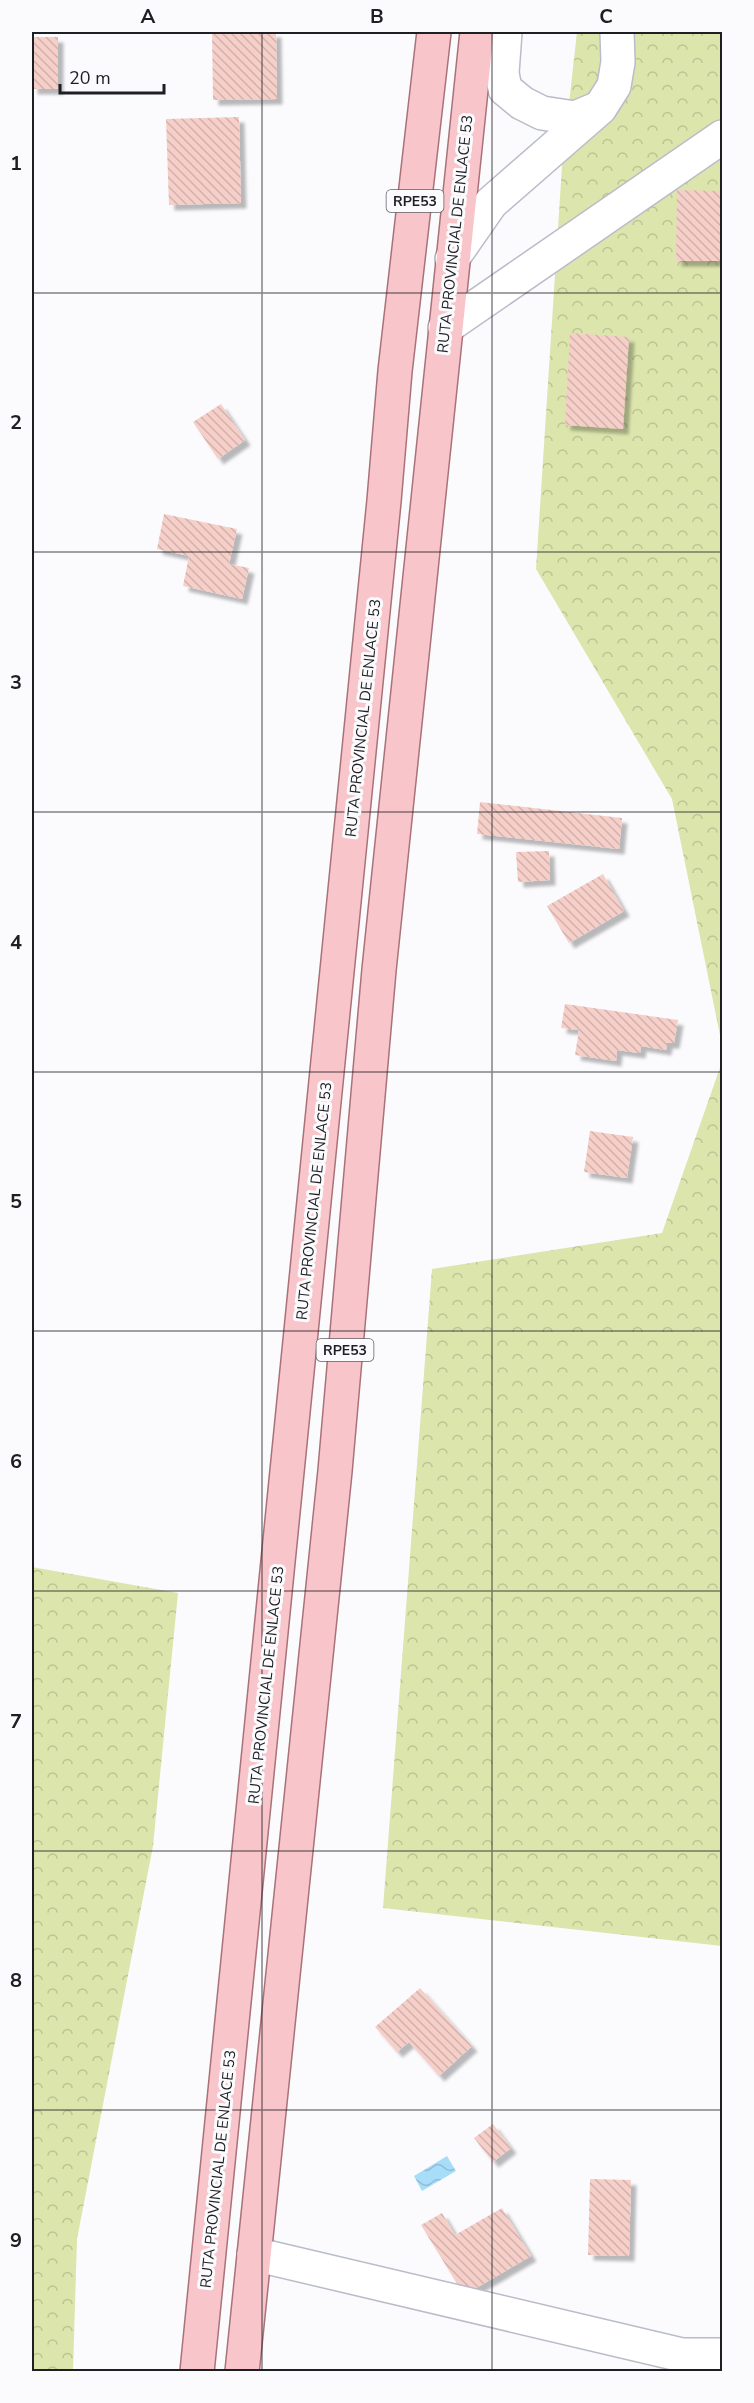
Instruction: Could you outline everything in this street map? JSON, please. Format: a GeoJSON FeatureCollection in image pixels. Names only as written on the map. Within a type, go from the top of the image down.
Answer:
{"type":"FeatureCollection","features":[{"type":"Feature","properties":{"kind":"main road","name":"RUTA PROVINCIAL DE ENLACE 53"},"geometry":{"type":"LineString","coordinates":[[197,2372],[384,501],[395,371],[434,32]]}},
{"type":"Feature","properties":{"kind":"main road","name":"RUTA PROVINCIAL DE ENLACE 53"},"geometry":{"type":"LineString","coordinates":[[242,2372],[331,1518],[377,993],[444,328],[477,32]]}},
{"type":"Feature","properties":{"kind":"street"},"geometry":{"type":"LineString","coordinates":[[505,32],[502,73],[505,89],[522,103],[542,113],[575,118],[600,108]]}},
{"type":"Feature","properties":{"kind":"street"},"geometry":{"type":"LineString","coordinates":[[452,259],[491,203],[600,108],[614,86],[618,62],[617,32]]}},
{"type":"Feature","properties":{"kind":"street"},"geometry":{"type":"LineString","coordinates":[[444,328],[723,137]]}},
{"type":"Feature","properties":{"kind":"street"},"geometry":{"type":"LineString","coordinates":[[254,2254],[682,2355],[723,2355]]}},
{"type":"Feature","properties":{"kind":"green space"},"geometry":{"type":"Polygon","coordinates":[[[577,32],[722,32],[722,1045],[672,799],[536,569],[562,166],[577,32]]]}},
{"type":"Feature","properties":{"kind":"green space"},"geometry":{"type":"Polygon","coordinates":[[[722,1062],[722,1946],[383,1908],[432,1269],[662,1233],[722,1062]]]}},
{"type":"Feature","properties":{"kind":"green space"},"geometry":{"type":"Polygon","coordinates":[[[32,1567],[178,1593],[153,1846],[77,2239],[73,2371],[32,2371],[32,1567]]]}},
{"type":"Feature","properties":{"kind":"water"},"geometry":{"type":"Polygon","coordinates":[[[447,2156],[456,2171],[422,2191],[414,2176],[447,2156]]]}},
{"type":"Feature","properties":{"kind":"building"},"geometry":{"type":"Polygon","coordinates":[[[212,32],[276,32],[277,99],[213,100],[212,32]]]}},
{"type":"Feature","properties":{"kind":"building"},"geometry":{"type":"Polygon","coordinates":[[[32,37],[58,37],[58,89],[32,89],[32,37]]]}},
{"type":"Feature","properties":{"kind":"building"},"geometry":{"type":"Polygon","coordinates":[[[239,117],[241,203],[169,205],[166,119],[239,117]]]}},
{"type":"Feature","properties":{"kind":"building"},"geometry":{"type":"Polygon","coordinates":[[[677,190],[722,191],[722,261],[676,261],[677,190]]]}},
{"type":"Feature","properties":{"kind":"building"},"geometry":{"type":"Polygon","coordinates":[[[570,333],[629,337],[623,429],[565,425],[570,333]]]}},
{"type":"Feature","properties":{"kind":"building"},"geometry":{"type":"Polygon","coordinates":[[[221,404],[245,440],[218,459],[193,422],[221,404]]]}},
{"type":"Feature","properties":{"kind":"building"},"geometry":{"type":"Polygon","coordinates":[[[164,514],[237,529],[229,564],[249,568],[242,599],[183,586],[189,556],[157,549],[164,514]]]}},
{"type":"Feature","properties":{"kind":"building"},"geometry":{"type":"Polygon","coordinates":[[[480,802],[622,818],[619,849],[477,834],[480,802]]]}},
{"type":"Feature","properties":{"kind":"building"},"geometry":{"type":"Polygon","coordinates":[[[549,851],[550,880],[518,882],[516,852],[549,851]]]}},
{"type":"Feature","properties":{"kind":"building"},"geometry":{"type":"Polygon","coordinates":[[[603,874],[624,911],[569,943],[547,906],[603,874]]]}},
{"type":"Feature","properties":{"kind":"building"},"geometry":{"type":"Polygon","coordinates":[[[565,1004],[678,1020],[674,1043],[667,1043],[666,1050],[641,1046],[640,1053],[617,1050],[616,1061],[575,1055],[579,1030],[561,1028],[565,1004]]]}},
{"type":"Feature","properties":{"kind":"building"},"geometry":{"type":"Polygon","coordinates":[[[590,1131],[633,1137],[627,1178],[584,1172],[590,1131]]]}},
{"type":"Feature","properties":{"kind":"building"},"geometry":{"type":"Polygon","coordinates":[[[420,1988],[472,2046],[439,2076],[409,2042],[397,2052],[375,2027],[420,1988]]]}},
{"type":"Feature","properties":{"kind":"building"},"geometry":{"type":"Polygon","coordinates":[[[493,2124],[511,2148],[493,2162],[474,2138],[493,2124]]]}},
{"type":"Feature","properties":{"kind":"building"},"geometry":{"type":"Polygon","coordinates":[[[590,2179],[631,2180],[629,2256],[588,2255],[590,2179]]]}},
{"type":"Feature","properties":{"kind":"building"},"geometry":{"type":"Polygon","coordinates":[[[502,2208],[531,2256],[464,2295],[421,2225],[442,2213],[455,2235],[502,2208]]]}}]}
